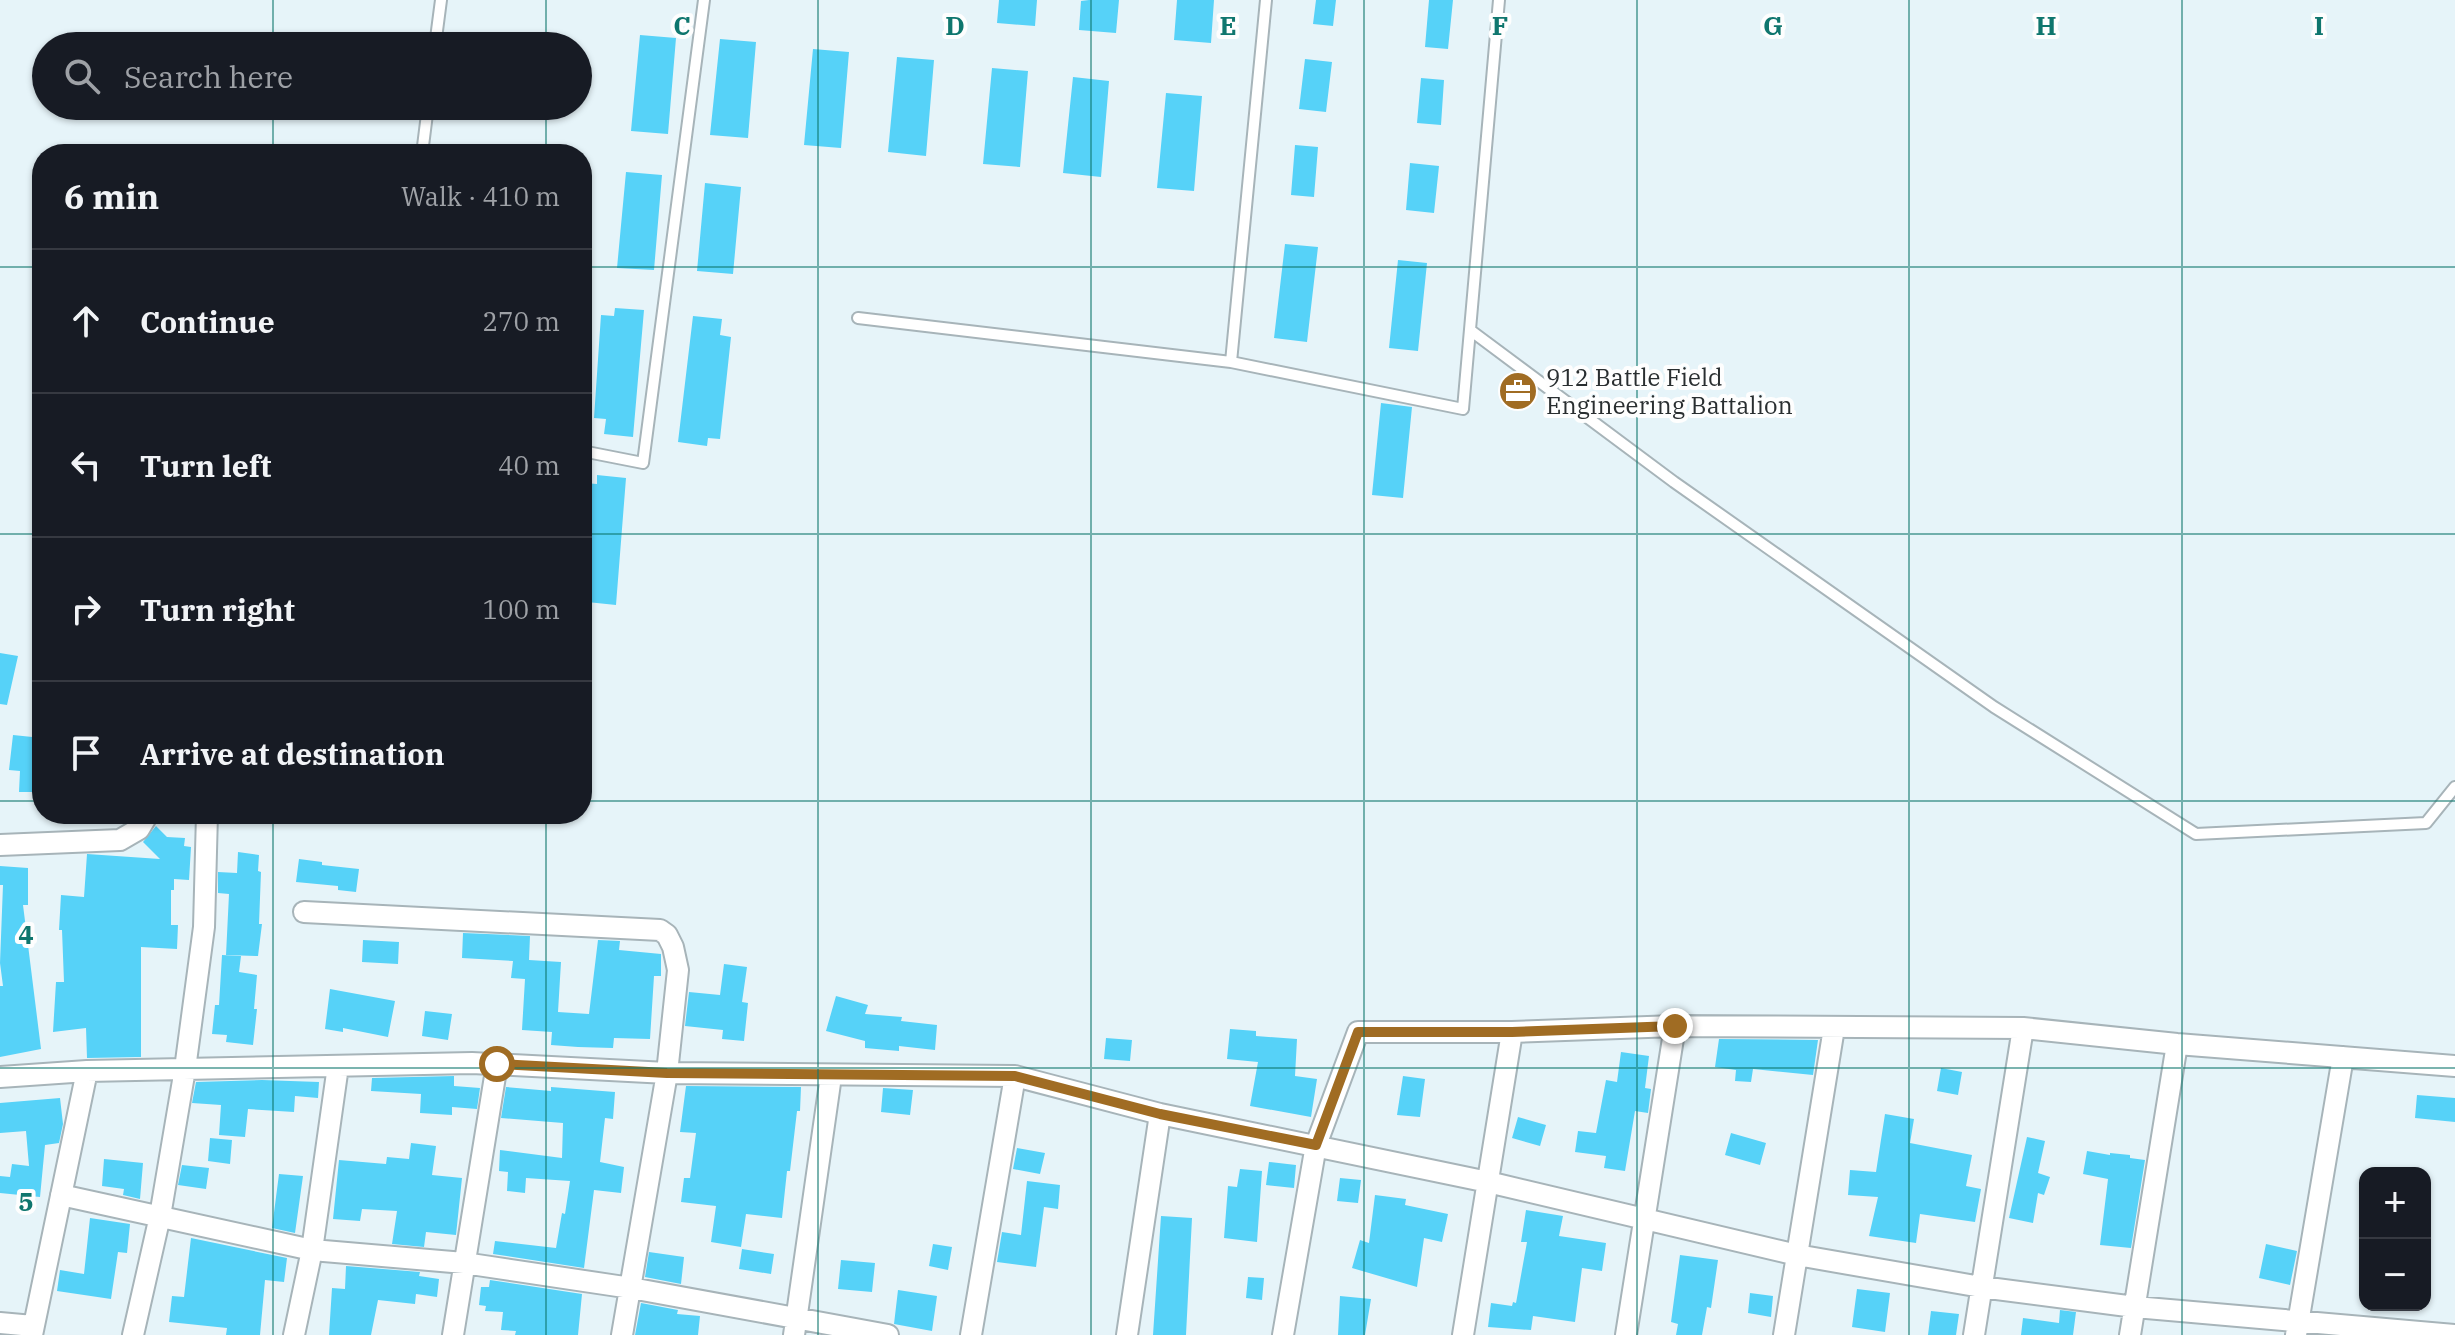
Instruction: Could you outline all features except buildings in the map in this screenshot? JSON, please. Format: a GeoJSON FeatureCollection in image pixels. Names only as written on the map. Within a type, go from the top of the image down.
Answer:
{"type":"FeatureCollection","features":[{"type":"Feature","properties":{"kind":"street"},"geometry":{"type":"LineString","coordinates":[[0,845],[120,840],[142,824]]}},
{"type":"Feature","properties":{"kind":"street"},"geometry":{"type":"LineString","coordinates":[[133,1335],[160,1216],[185,1069],[204,927],[207,824]]}},
{"type":"Feature","properties":{"kind":"street"},"geometry":{"type":"LineString","coordinates":[[304,912],[660,930],[667,935],[678,970],[667,1073],[622,1335]]}},
{"type":"Feature","properties":{"kind":"street"},"geometry":{"type":"LineString","coordinates":[[1626,1335],[1675,1026]]}},
{"type":"Feature","properties":{"kind":"street"},"geometry":{"type":"LineString","coordinates":[[1283,1335],[1316,1145],[1358,1032],[1512,1032],[1675,1026],[2023,1028],[2177,1044],[2455,1066]]}},
{"type":"Feature","properties":{"kind":"street"},"geometry":{"type":"LineString","coordinates":[[1784,1335],[1834,1028]]}},
{"type":"Feature","properties":{"kind":"street"},"geometry":{"type":"LineString","coordinates":[[1974,1335],[2023,1028]]}},
{"type":"Feature","properties":{"kind":"street"},"geometry":{"type":"LineString","coordinates":[[1463,1335],[1512,1032]]}},
{"type":"Feature","properties":{"kind":"street"},"geometry":{"type":"LineString","coordinates":[[2130,1335],[2177,1044]]}},
{"type":"Feature","properties":{"kind":"street"},"geometry":{"type":"LineString","coordinates":[[2298,1329],[2343,1057]]}},
{"type":"Feature","properties":{"kind":"street"},"geometry":{"type":"LineString","coordinates":[[453,1335],[497,1064]]}},
{"type":"Feature","properties":{"kind":"street"},"geometry":{"type":"LineString","coordinates":[[0,1077],[87,1071],[497,1064],[667,1073],[1015,1076],[1160,1114],[1488,1182],[1797,1255],[1981,1287],[2298,1329],[2455,1335]]}},
{"type":"Feature","properties":{"kind":"street"},"geometry":{"type":"LineString","coordinates":[[294,1335],[312,1250],[338,1066]]}},
{"type":"Feature","properties":{"kind":"street"},"geometry":{"type":"LineString","coordinates":[[0,1323],[32,1331],[87,1071]]}},
{"type":"Feature","properties":{"kind":"street"},"geometry":{"type":"LineString","coordinates":[[795,1328],[831,1076]]}},
{"type":"Feature","properties":{"kind":"street"},"geometry":{"type":"LineString","coordinates":[[971,1335],[1015,1076]]}},
{"type":"Feature","properties":{"kind":"street"},"geometry":{"type":"LineString","coordinates":[[1127,1335],[1160,1114]]}},
{"type":"Feature","properties":{"kind":"street"},"geometry":{"type":"LineString","coordinates":[[61,1195],[312,1250],[464,1263],[631,1288],[795,1328],[888,1335]]}},
{"type":"Feature","properties":{"kind":"lane"},"geometry":{"type":"LineString","coordinates":[[437,32],[441,0]]}},
{"type":"Feature","properties":{"kind":"lane"},"geometry":{"type":"LineString","coordinates":[[592,453],[643,463],[704,0]]}},
{"type":"Feature","properties":{"kind":"lane"},"geometry":{"type":"LineString","coordinates":[[1231,362],[1266,0]]}},
{"type":"Feature","properties":{"kind":"lane"},"geometry":{"type":"LineString","coordinates":[[858,318],[1231,362],[1463,409],[1499,0]]}},
{"type":"Feature","properties":{"kind":"lane"},"geometry":{"type":"LineString","coordinates":[[423,144],[426,120]]}},
{"type":"Feature","properties":{"kind":"lane"},"geometry":{"type":"LineString","coordinates":[[1470,330],[1674,482],[1994,707],[2196,834],[2426,823],[2455,787]]}},
{"type":"Feature","properties":{"kind":"place","name":"912 Battle Field Engineering Battalion"},"geometry":{"type":"Point","coordinates":[1518,391]}},
{"type":"Feature","properties":{"kind":"route"},"geometry":{"type":"LineString","coordinates":[[497,1064],[667,1073],[1015,1076],[1160,1114],[1316,1145],[1358,1032],[1512,1032],[1675,1026]]}}]}
